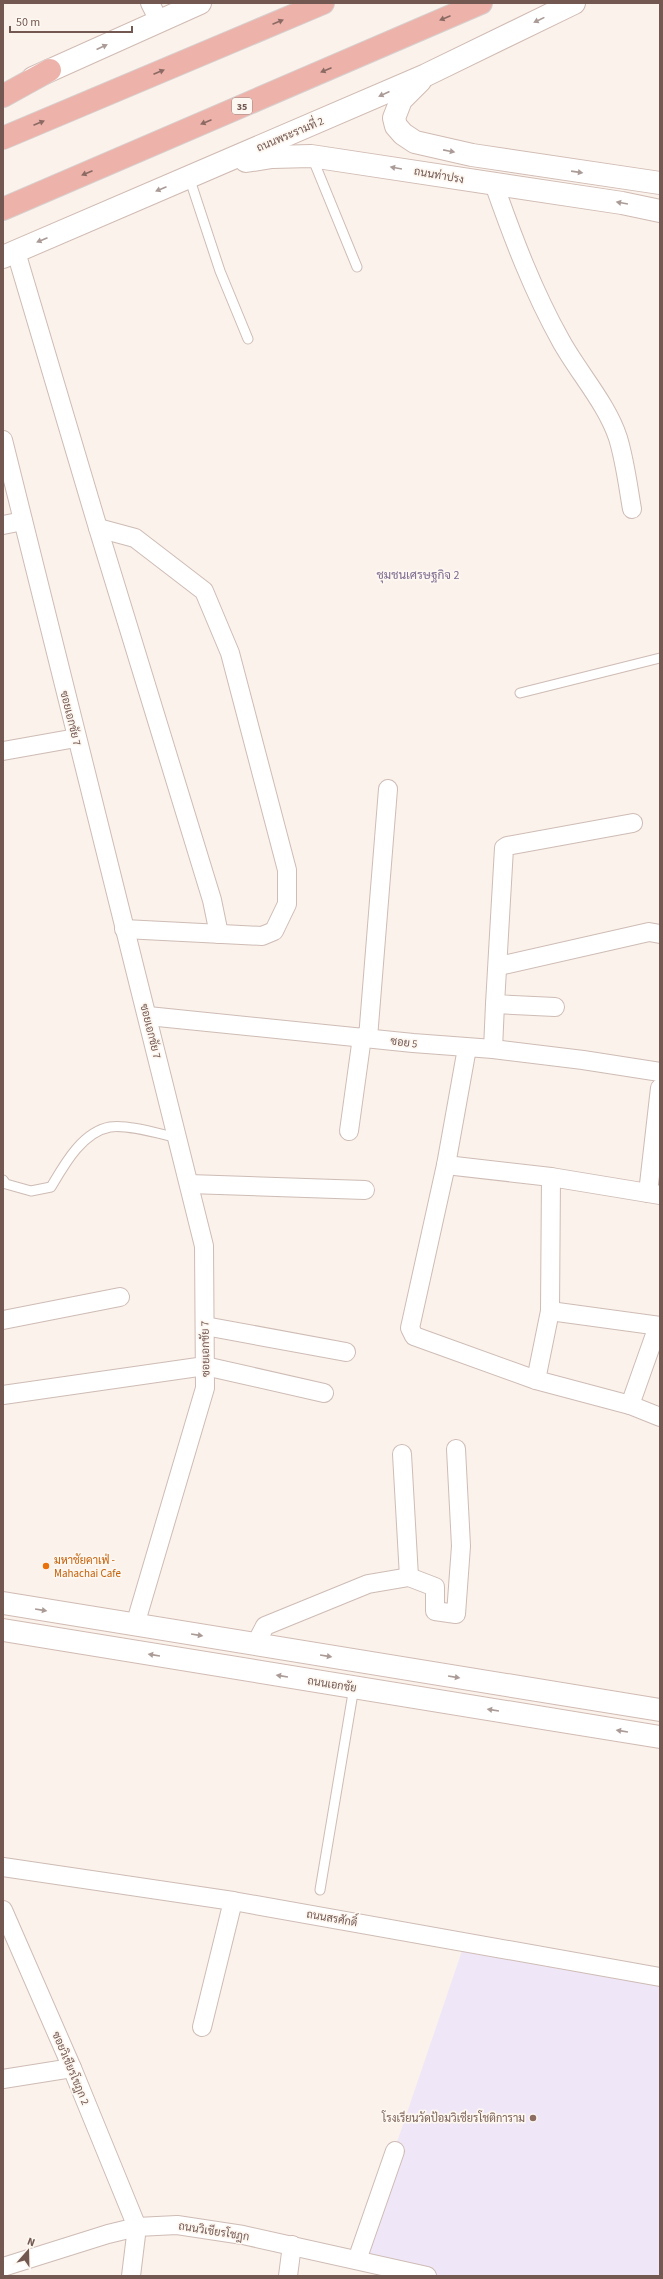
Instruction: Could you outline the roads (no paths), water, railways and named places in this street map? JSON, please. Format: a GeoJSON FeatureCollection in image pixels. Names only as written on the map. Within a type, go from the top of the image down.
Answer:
{"type":"FeatureCollection","features":[{"type":"Feature","properties":{"kind":"highway"},"geometry":{"type":"LineString","coordinates":[[3,138],[323,3]]}},
{"type":"Feature","properties":{"kind":"highway","name":"35"},"geometry":{"type":"LineString","coordinates":[[3,209],[481,3]]}},
{"type":"Feature","properties":{"kind":"highway"},"geometry":{"type":"LineString","coordinates":[[3,96],[50,70]]}},
{"type":"Feature","properties":{"kind":"main road"},"geometry":{"type":"LineString","coordinates":[[3,91],[50,70],[154,12],[200,3]]}},
{"type":"Feature","properties":{"kind":"main road","name":"ถนนพระรามที่ 2"},"geometry":{"type":"LineString","coordinates":[[10,254],[426,75],[574,3]]}},
{"type":"Feature","properties":{"kind":"main road"},"geometry":{"type":"LineString","coordinates":[[426,75],[402,100],[394,118],[396,126],[403,134],[415,142],[437,149],[480,157],[660,183]]}},
{"type":"Feature","properties":{"kind":"main road","name":"ถนนท่าปรง"},"geometry":{"type":"LineString","coordinates":[[217,166],[272,157],[311,156],[622,203],[660,211]]}},
{"type":"Feature","properties":{"kind":"main road"},"geometry":{"type":"LineString","coordinates":[[3,1603],[660,1710]]}},
{"type":"Feature","properties":{"kind":"main road","name":"ถนนเอกชัย"},"geometry":{"type":"LineString","coordinates":[[3,1630],[660,1737]]}},
{"type":"Feature","properties":{"kind":"street"},"geometry":{"type":"LineString","coordinates":[[494,184],[514,240],[533,285],[561,340],[606,414],[618,437],[632,509]]}},
{"type":"Feature","properties":{"kind":"street"},"geometry":{"type":"LineString","coordinates":[[10,254],[98,528],[212,900],[219,934]]}},
{"type":"Feature","properties":{"kind":"street","name":"ซอยเอกชัย 7"},"geometry":{"type":"LineString","coordinates":[[3,440],[124,929],[148,1016],[204,1246],[205,1388],[135,1625]]}},
{"type":"Feature","properties":{"kind":"street"},"geometry":{"type":"LineString","coordinates":[[3,525],[23,520]]}},
{"type":"Feature","properties":{"kind":"street"},"geometry":{"type":"LineString","coordinates":[[98,528],[135,538],[204,591],[230,653],[287,870],[287,904],[274,931],[262,936],[124,929]]}},
{"type":"Feature","properties":{"kind":"street"},"geometry":{"type":"LineString","coordinates":[[3,751],[76,738]]}},
{"type":"Feature","properties":{"kind":"street"},"geometry":{"type":"LineString","coordinates":[[349,1131],[365,1037],[388,789]]}},
{"type":"Feature","properties":{"kind":"street"},"geometry":{"type":"LineString","coordinates":[[493,1050],[504,848],[507,846],[633,822]]}},
{"type":"Feature","properties":{"kind":"street"},"geometry":{"type":"LineString","coordinates":[[498,966],[649,932],[660,934]]}},
{"type":"Feature","properties":{"kind":"street"},"geometry":{"type":"LineString","coordinates":[[495,1004],[555,1007]]}},
{"type":"Feature","properties":{"kind":"street","name":"ซอย 5"},"geometry":{"type":"LineString","coordinates":[[148,1016],[493,1050],[583,1060],[660,1072]]}},
{"type":"Feature","properties":{"kind":"street"},"geometry":{"type":"LineString","coordinates":[[467,1048],[446,1165],[410,1328],[411,1332],[414,1336],[536,1380],[630,1405],[660,1417]]}},
{"type":"Feature","properties":{"kind":"street"},"geometry":{"type":"LineString","coordinates":[[446,1165],[551,1177],[654,1194],[660,1088]]}},
{"type":"Feature","properties":{"kind":"street"},"geometry":{"type":"LineString","coordinates":[[536,1380],[550,1311],[551,1177]]}},
{"type":"Feature","properties":{"kind":"street"},"geometry":{"type":"LineString","coordinates":[[189,1184],[365,1190]]}},
{"type":"Feature","properties":{"kind":"street"},"geometry":{"type":"LineString","coordinates":[[3,1320],[120,1298]]}},
{"type":"Feature","properties":{"kind":"street"},"geometry":{"type":"LineString","coordinates":[[550,1311],[659,1326],[630,1405]]}},
{"type":"Feature","properties":{"kind":"street"},"geometry":{"type":"LineString","coordinates":[[205,1326],[346,1352]]}},
{"type":"Feature","properties":{"kind":"street"},"geometry":{"type":"LineString","coordinates":[[3,1395],[205,1366],[324,1393]]}},
{"type":"Feature","properties":{"kind":"street"},"geometry":{"type":"LineString","coordinates":[[255,1644],[265,1626],[368,1584],[409,1576],[435,1587],[435,1611],[456,1614],[461,1546],[456,1449]]}},
{"type":"Feature","properties":{"kind":"street"},"geometry":{"type":"LineString","coordinates":[[402,1454],[409,1576]]}},
{"type":"Feature","properties":{"kind":"street","name":"ถนนสรศักดิ์"},"geometry":{"type":"LineString","coordinates":[[3,1867],[233,1901],[660,1977]]}},
{"type":"Feature","properties":{"kind":"street"},"geometry":{"type":"LineString","coordinates":[[202,2026],[233,1901]]}},
{"type":"Feature","properties":{"kind":"street","name":"ซอยวิเชียรโชฎก 2"},"geometry":{"type":"LineString","coordinates":[[3,1910],[72,2068],[137,2227]]}},
{"type":"Feature","properties":{"kind":"street"},"geometry":{"type":"LineString","coordinates":[[3,2079],[72,2068]]}},
{"type":"Feature","properties":{"kind":"street"},"geometry":{"type":"LineString","coordinates":[[357,2260],[395,2151]]}},
{"type":"Feature","properties":{"kind":"street","name":"ถนนวิเชียรโชฎก"},"geometry":{"type":"LineString","coordinates":[[3,2267],[81,2241],[137,2227],[177,2225],[292,2245],[426,2276]]}},
{"type":"Feature","properties":{"kind":"street"},"geometry":{"type":"LineString","coordinates":[[131,2276],[137,2227]]}},
{"type":"Feature","properties":{"kind":"street"},"geometry":{"type":"LineString","coordinates":[[288,2276],[292,2245]]}},
{"type":"Feature","properties":{"kind":"lane"},"geometry":{"type":"LineString","coordinates":[[311,156],[358,267]]}},
{"type":"Feature","properties":{"kind":"lane"},"geometry":{"type":"LineString","coordinates":[[189,177],[220,271],[248,339]]}},
{"type":"Feature","properties":{"kind":"lane"},"geometry":{"type":"LineString","coordinates":[[520,693],[660,658]]}},
{"type":"Feature","properties":{"kind":"lane"},"geometry":{"type":"LineString","coordinates":[[3,1180],[6,1184],[31,1191],[51,1187],[64,1166],[88,1137],[110,1127],[140,1130],[178,1138]]}},
{"type":"Feature","properties":{"kind":"lane"},"geometry":{"type":"LineString","coordinates":[[320,1890],[354,1687]]}},
{"type":"Feature","properties":{"kind":"place","name":"มหาชัยคาเฟ่ - Mahachai Cafe"},"geometry":{"type":"Point","coordinates":[46,1566]}},
{"type":"Feature","properties":{"kind":"place","name":"โรงเรียนวัดป้อมวิเชียรโชติการาม"},"geometry":{"type":"Point","coordinates":[533,2118]}},
{"type":"Feature","properties":{"kind":"district","name":"ชุมชนเศรษฐกิจ 2"},"geometry":{"type":"Point","coordinates":[418,575]}}]}
